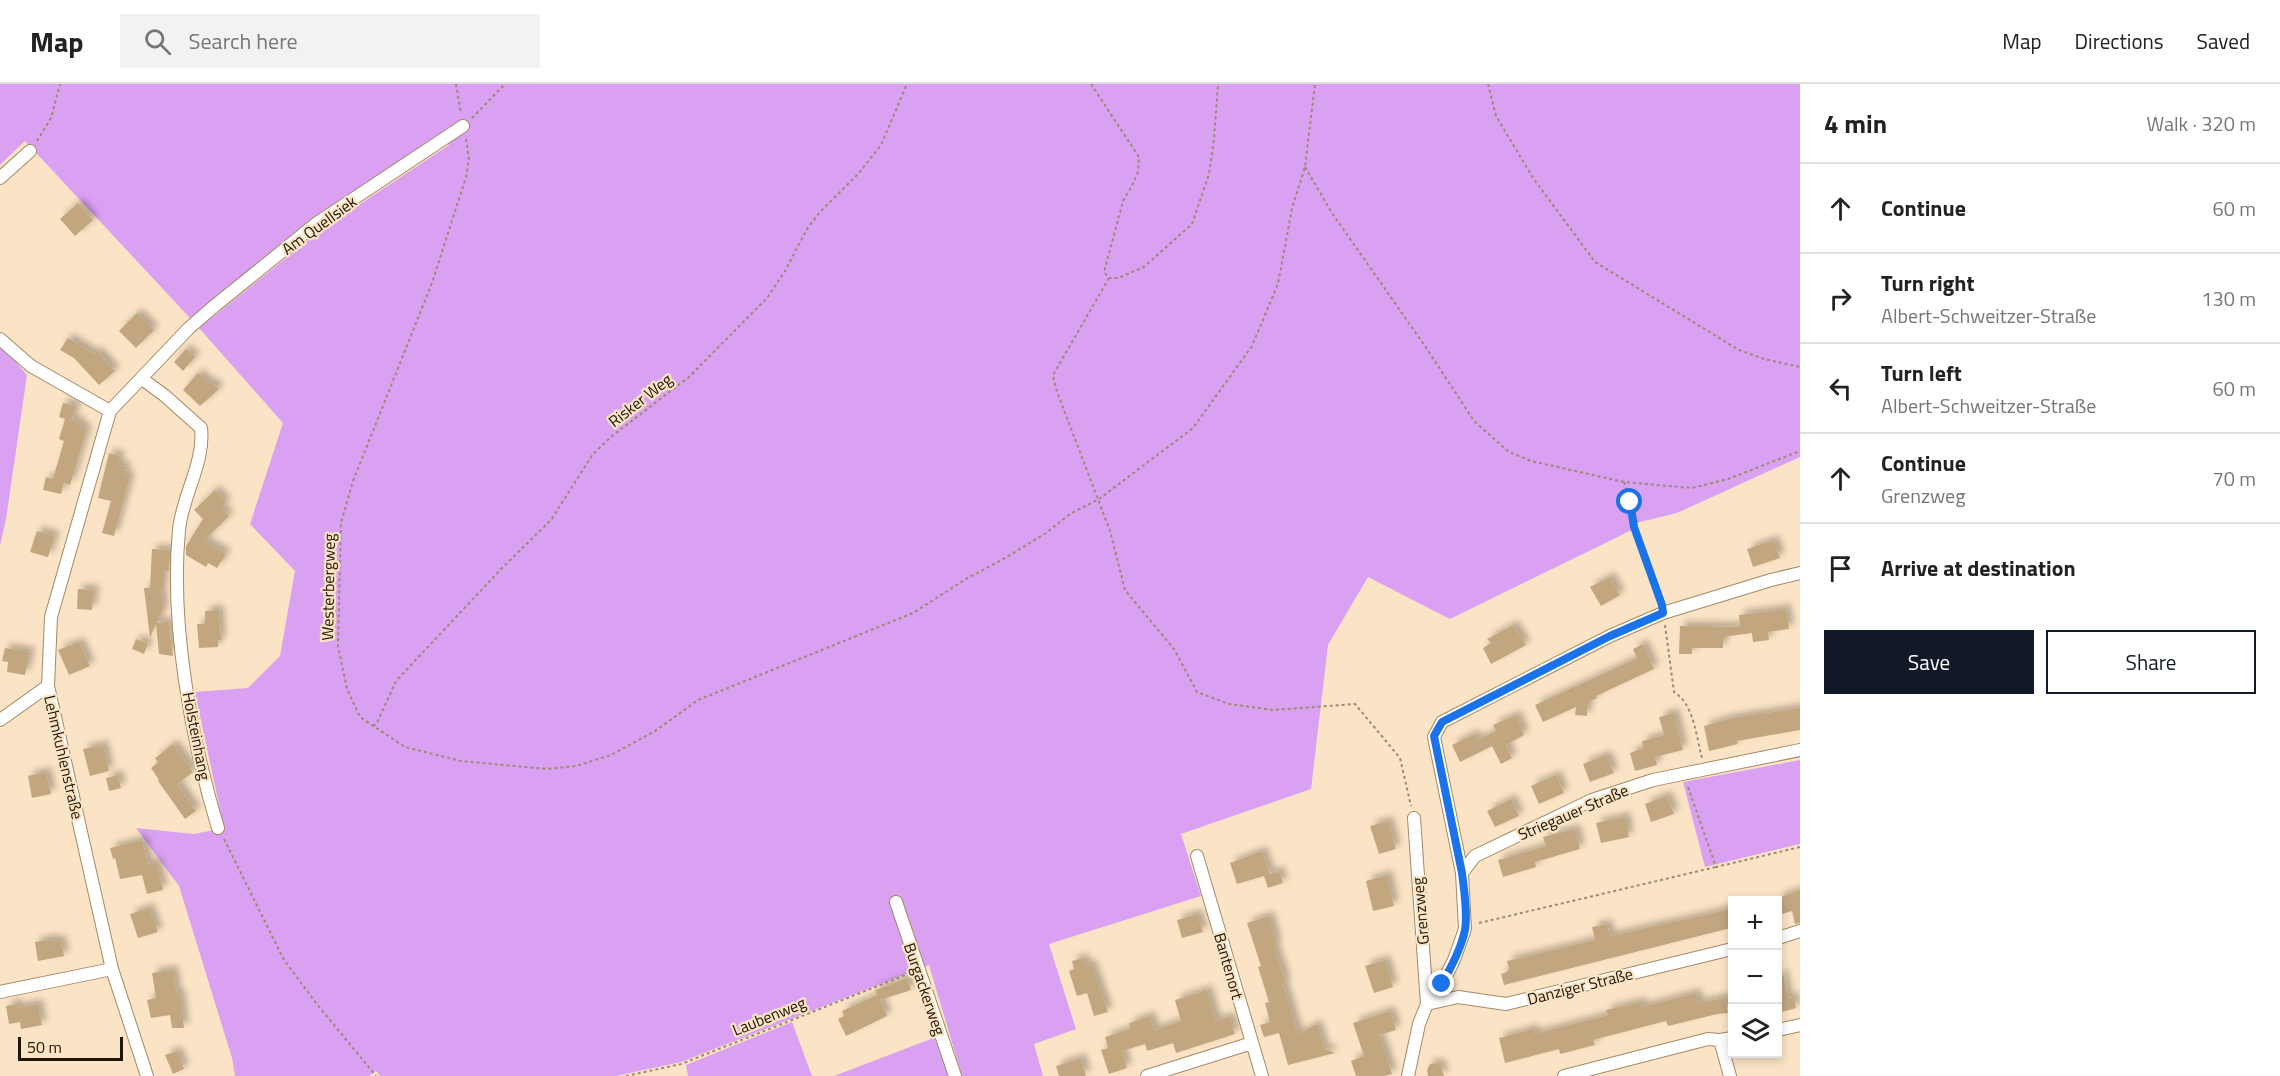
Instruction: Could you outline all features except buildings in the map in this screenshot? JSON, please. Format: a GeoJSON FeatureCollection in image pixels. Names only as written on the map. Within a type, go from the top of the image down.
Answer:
{"type":"FeatureCollection","features":[{"type":"Feature","properties":{"kind":"street","name":"Am Quellsiek"},"geometry":{"type":"LineString","coordinates":[[142,379],[204,315],[317,223],[463,126]]}},
{"type":"Feature","properties":{"kind":"street"},"geometry":{"type":"LineString","coordinates":[[0,178],[30,151]]}},
{"type":"Feature","properties":{"kind":"street"},"geometry":{"type":"LineString","coordinates":[[0,339],[31,366],[110,411]]}},
{"type":"Feature","properties":{"kind":"street","name":"Lehmkuhlenstraße"},"geometry":{"type":"LineString","coordinates":[[142,379],[110,411],[51,617],[48,686],[112,969],[147,1076]]}},
{"type":"Feature","properties":{"kind":"street","name":"Holsteinhang"},"geometry":{"type":"LineString","coordinates":[[142,379],[201,428],[203,443],[182,508],[179,530],[178,588],[182,650],[195,743],[218,828]]}},
{"type":"Feature","properties":{"kind":"street","name":"Grenzweg"},"geometry":{"type":"LineString","coordinates":[[1408,1076],[1419,1024],[1427,1004],[1442,984],[1454,960],[1465,929],[1462,873],[1434,736],[1442,722],[1610,636],[1663,613],[1800,573]]}},
{"type":"Feature","properties":{"kind":"street"},"geometry":{"type":"LineString","coordinates":[[0,720],[48,686]]}},
{"type":"Feature","properties":{"kind":"street","name":"Striegauer Straße"},"geometry":{"type":"LineString","coordinates":[[1462,873],[1475,856],[1592,800],[1653,780],[1800,750]]}},
{"type":"Feature","properties":{"kind":"street","name":"Grenzweg"},"geometry":{"type":"LineString","coordinates":[[1414,818],[1427,1004]]}},
{"type":"Feature","properties":{"kind":"street","name":"Bantenort"},"geometry":{"type":"LineString","coordinates":[[1197,856],[1262,1076]]}},
{"type":"Feature","properties":{"kind":"street","name":"Burgackerweg"},"geometry":{"type":"LineString","coordinates":[[896,902],[955,1076]]}},
{"type":"Feature","properties":{"kind":"street"},"geometry":{"type":"LineString","coordinates":[[1782,937],[1800,931]]}},
{"type":"Feature","properties":{"kind":"street","name":"Danziger Straße"},"geometry":{"type":"LineString","coordinates":[[1427,1004],[1458,997],[1506,1005],[1728,950]]}},
{"type":"Feature","properties":{"kind":"street"},"geometry":{"type":"LineString","coordinates":[[0,992],[112,969]]}},
{"type":"Feature","properties":{"kind":"street"},"geometry":{"type":"LineString","coordinates":[[1782,1029],[1800,1025]]}},
{"type":"Feature","properties":{"kind":"street"},"geometry":{"type":"LineString","coordinates":[[1564,1076],[1708,1039],[1726,1039],[1730,1076]]}},
{"type":"Feature","properties":{"kind":"street"},"geometry":{"type":"LineString","coordinates":[[1148,1076],[1252,1043]]}},
{"type":"Feature","properties":{"kind":"path"},"geometry":{"type":"LineString","coordinates":[[30,151],[43,134],[51,118],[60,84]]}},
{"type":"Feature","properties":{"kind":"path","name":"Westerbergweg"},"geometry":{"type":"LineString","coordinates":[[456,84],[469,159],[466,177],[432,284],[353,481],[341,523],[338,646],[347,689],[360,717],[405,747],[460,761],[547,769],[576,766],[611,755],[655,731],[698,700],[913,613],[966,579],[1046,533],[1070,514],[1099,499],[1193,428],[1252,345],[1278,284],[1292,208],[1305,167],[1315,84]]}},
{"type":"Feature","properties":{"kind":"path"},"geometry":{"type":"LineString","coordinates":[[463,126],[505,84]]}},
{"type":"Feature","properties":{"kind":"path","name":"Risker Weg"},"geometry":{"type":"LineString","coordinates":[[373,726],[377,723],[396,681],[502,568],[551,520],[593,454],[612,436],[689,377],[767,297],[785,271],[807,229],[820,212],[865,166],[881,145],[907,84]]}},
{"type":"Feature","properties":{"kind":"path"},"geometry":{"type":"LineString","coordinates":[[1092,84],[1139,157],[1138,172],[1123,201],[1104,272],[1109,278]]}},
{"type":"Feature","properties":{"kind":"path"},"geometry":{"type":"LineString","coordinates":[[1109,278],[1118,278],[1144,267],[1191,224],[1209,174],[1218,84]]}},
{"type":"Feature","properties":{"kind":"path"},"geometry":{"type":"LineString","coordinates":[[1488,84],[1496,116],[1501,125],[1533,178],[1595,262],[1739,350],[1764,359],[1800,367]]}},
{"type":"Feature","properties":{"kind":"path"},"geometry":{"type":"LineString","coordinates":[[1305,167],[1332,213],[1427,349],[1474,422],[1509,452],[1531,461],[1624,482],[1692,488],[1728,479],[1800,451]]}},
{"type":"Feature","properties":{"kind":"path"},"geometry":{"type":"LineString","coordinates":[[1109,278],[1053,375],[1056,389],[1110,531],[1125,590],[1174,649],[1197,692],[1229,704],[1273,710],[1355,704],[1400,758],[1414,818]]}},
{"type":"Feature","properties":{"kind":"path"},"geometry":{"type":"LineString","coordinates":[[1624,482],[1634,527],[1662,605],[1674,692],[1683,698],[1689,708],[1699,747]]}},
{"type":"Feature","properties":{"kind":"path"},"geometry":{"type":"LineString","coordinates":[[1691,795],[1716,867]]}},
{"type":"Feature","properties":{"kind":"path"},"geometry":{"type":"LineString","coordinates":[[218,828],[284,960],[376,1076]]}},
{"type":"Feature","properties":{"kind":"path"},"geometry":{"type":"LineString","coordinates":[[1465,929],[1480,923],[1800,847]]}},
{"type":"Feature","properties":{"kind":"path","name":"Laubenweg"},"geometry":{"type":"LineString","coordinates":[[626,1076],[681,1064],[919,970]]}},
{"type":"Feature","properties":{"kind":"shaded area"},"geometry":{"type":"Polygon","coordinates":[[[0,84],[1800,84],[1800,457],[1677,513],[1636,523],[1632,530],[1450,619],[1368,577],[1328,645],[1311,789],[1181,834],[1201,896],[1049,944],[1076,1029],[1034,1044],[1043,1076],[962,1076],[929,965],[681,1062],[616,1076],[380,1076],[376,1071],[369,1076],[235,1076],[232,1058],[179,886],[136,828],[194,834],[224,828],[195,692],[248,688],[280,656],[295,571],[250,524],[283,423],[199,328],[321,230],[449,145],[441,133],[312,221],[190,318],[25,141],[0,165],[0,84]]]}},
{"type":"Feature","properties":{"kind":"shaded area"},"geometry":{"type":"Polygon","coordinates":[[[0,343],[27,375],[0,546],[0,343]]]}},
{"type":"Feature","properties":{"kind":"shaded area"},"geometry":{"type":"Polygon","coordinates":[[[1800,760],[1800,844],[1705,867],[1683,782],[1800,760]]]}},
{"type":"Feature","properties":{"kind":"shaded area"},"geometry":{"type":"Polygon","coordinates":[[[792,1022],[812,1076],[688,1076],[686,1065],[792,1022]]]}},
{"type":"Feature","properties":{"kind":"shaded area"},"geometry":{"type":"Polygon","coordinates":[[[936,1037],[949,1076],[834,1076],[936,1037]]]}},
{"type":"Feature","properties":{"kind":"route"},"geometry":{"type":"LineString","coordinates":[[1442,984],[1454,960],[1465,929],[1464,892],[1458,850],[1434,736],[1442,722],[1610,636],[1663,613],[1634,527],[1630,502]]}}]}
